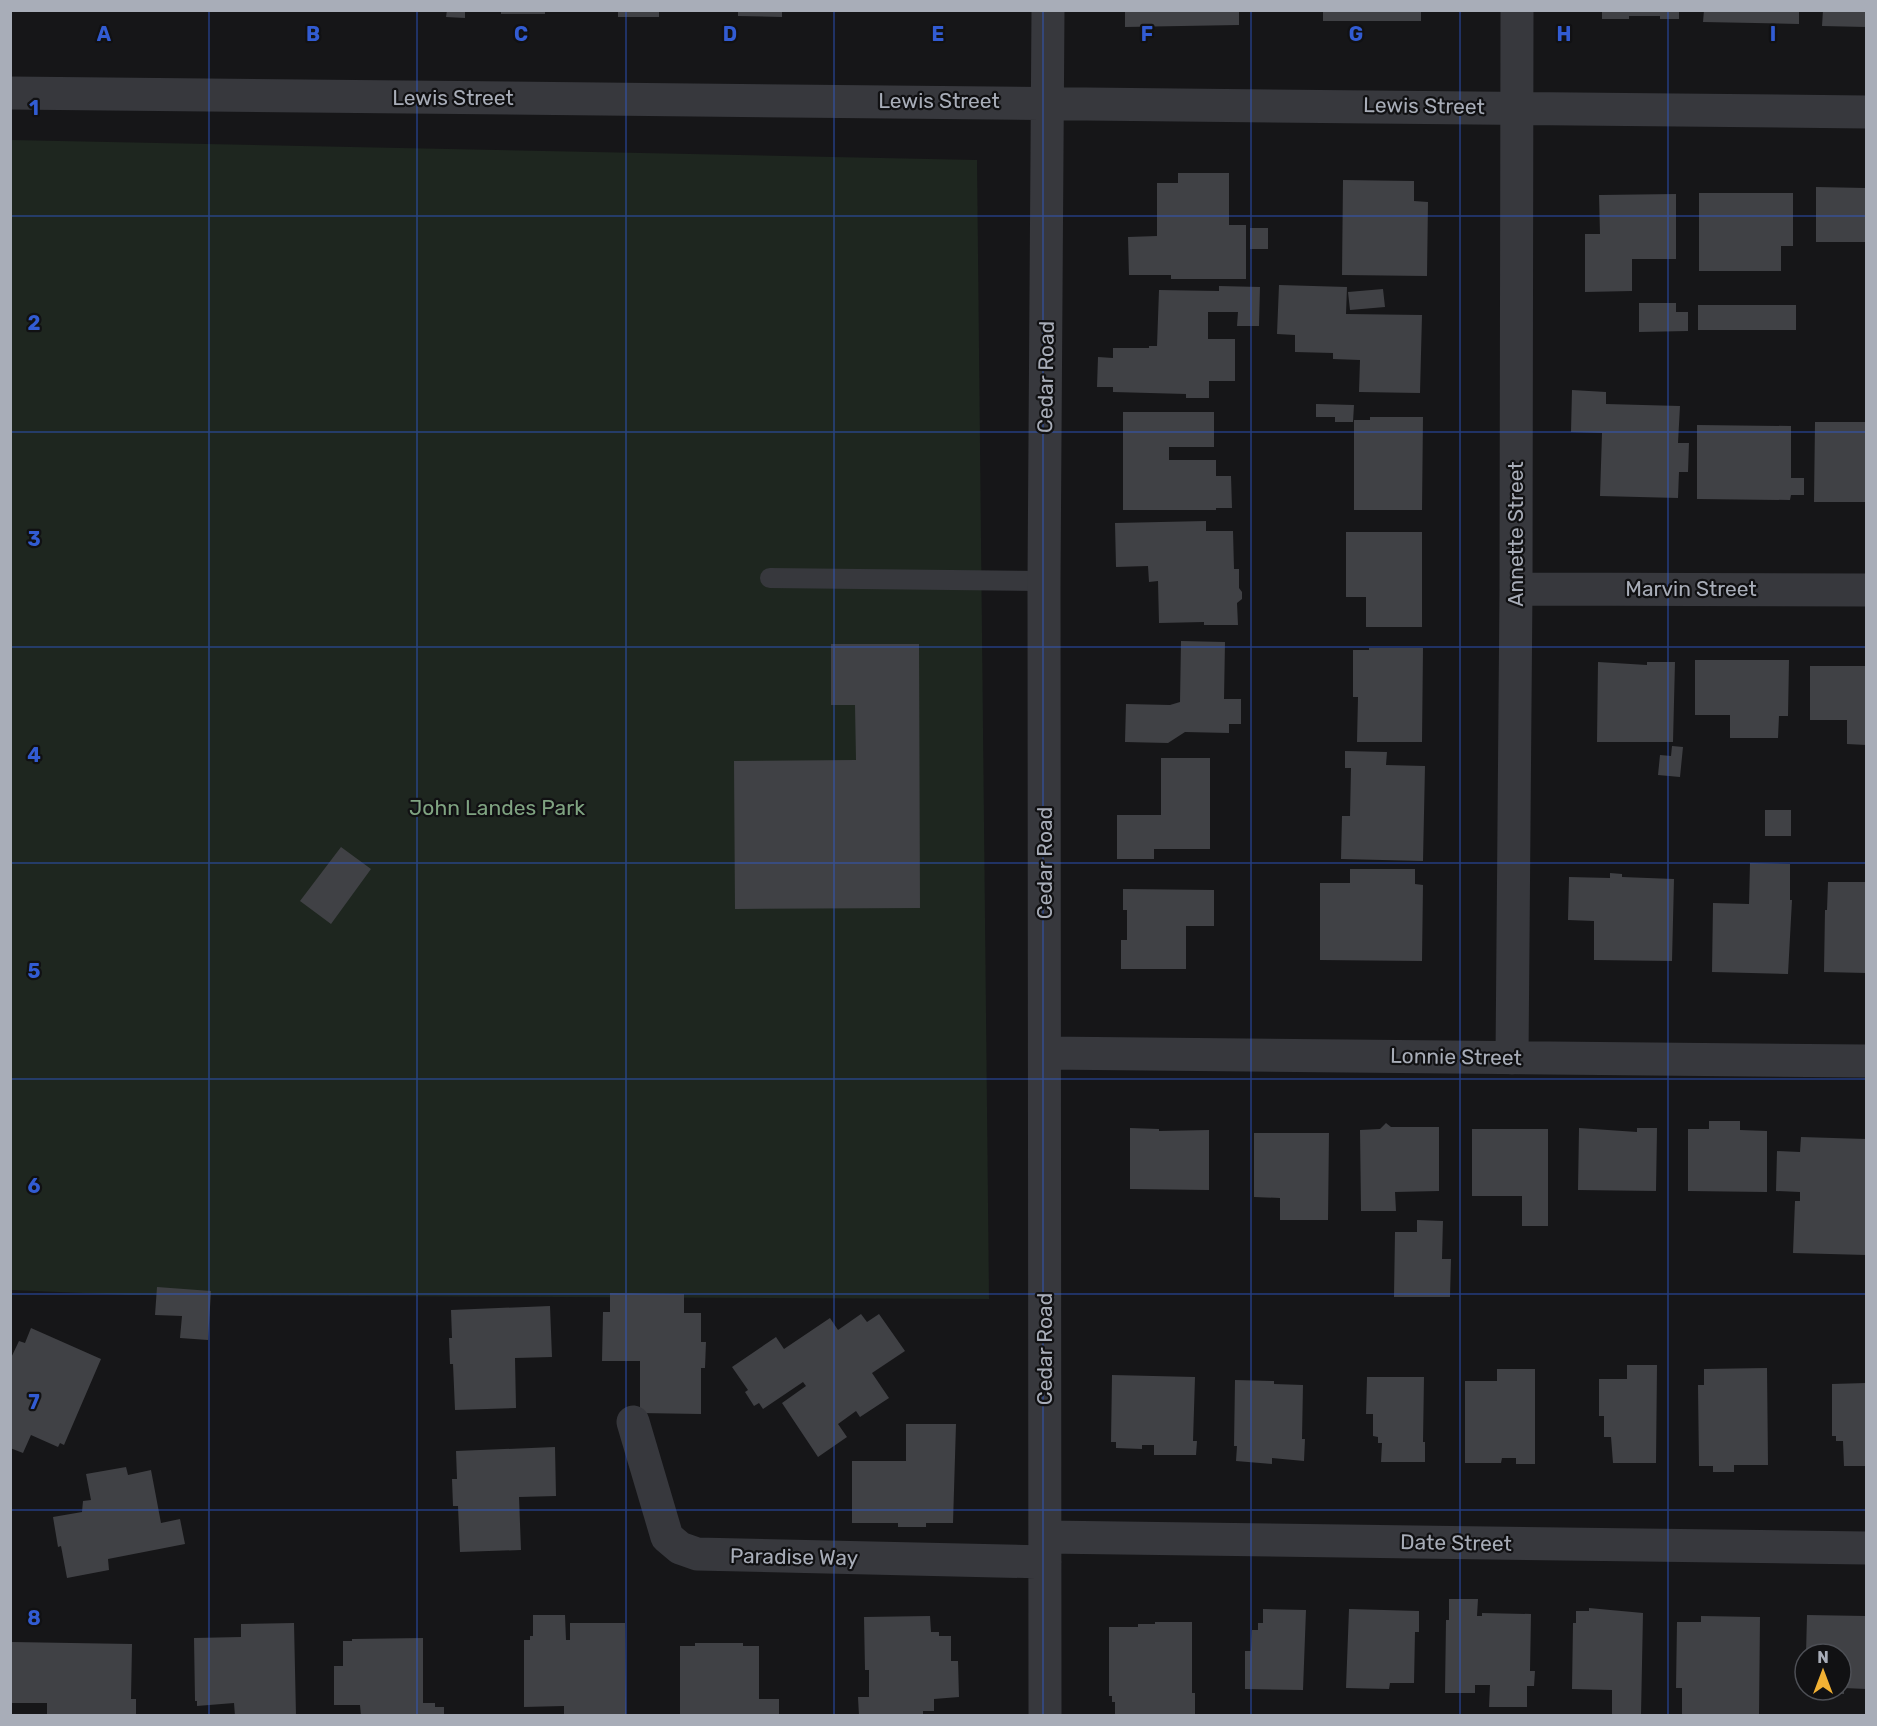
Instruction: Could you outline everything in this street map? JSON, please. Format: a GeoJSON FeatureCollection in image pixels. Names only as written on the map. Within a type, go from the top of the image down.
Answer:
{"type":"FeatureCollection","features":[{"type":"Feature","properties":{"kind":"street","name":"Cedar Road"},"geometry":{"type":"LineString","coordinates":[[1045,1716],[1044,581],[1048,10]]}},
{"type":"Feature","properties":{"kind":"street","name":"Annette Street"},"geometry":{"type":"LineString","coordinates":[[1512,1058],[1517,10]]}},
{"type":"Feature","properties":{"kind":"street","name":"Lewis Street"},"geometry":{"type":"LineString","coordinates":[[10,93],[1866,112]]}},
{"type":"Feature","properties":{"kind":"street","name":"Marvin Street"},"geometry":{"type":"LineString","coordinates":[[1516,589],[1866,590]]}},
{"type":"Feature","properties":{"kind":"street","name":"Lonnie Street"},"geometry":{"type":"LineString","coordinates":[[1045,1053],[1866,1061]]}},
{"type":"Feature","properties":{"kind":"street","name":"Paradise Way"},"geometry":{"type":"LineString","coordinates":[[633,1422],[667,1537],[680,1548],[697,1554],[1045,1550]]}},
{"type":"Feature","properties":{"kind":"street","name":"Date Street"},"geometry":{"type":"LineString","coordinates":[[1045,1550],[1866,1548]]}},
{"type":"Feature","properties":{"kind":"lane"},"geometry":{"type":"LineString","coordinates":[[770,578],[1044,581]]}},
{"type":"Feature","properties":{"kind":"green space","name":"John Landes Park"},"geometry":{"type":"Polygon","coordinates":[[[11,140],[977,160],[989,1299],[130,1295],[11,1290],[11,140]]]}},
{"type":"Feature","properties":{"kind":"building"},"geometry":{"type":"Polygon","coordinates":[[[447,10],[465,10],[465,18],[446,17],[447,10]]]}},
{"type":"Feature","properties":{"kind":"building"},"geometry":{"type":"Polygon","coordinates":[[[501,10],[545,10],[545,14],[501,14],[501,10]]]}},
{"type":"Feature","properties":{"kind":"building"},"geometry":{"type":"Polygon","coordinates":[[[618,10],[659,10],[659,17],[618,17],[618,10]]]}},
{"type":"Feature","properties":{"kind":"building"},"geometry":{"type":"Polygon","coordinates":[[[738,10],[782,10],[782,17],[738,16],[738,10]]]}},
{"type":"Feature","properties":{"kind":"building"},"geometry":{"type":"Polygon","coordinates":[[[1125,10],[1239,10],[1239,25],[1125,27],[1125,10]]]}},
{"type":"Feature","properties":{"kind":"building"},"geometry":{"type":"Polygon","coordinates":[[[1323,10],[1421,10],[1421,21],[1323,21],[1323,10]]]}},
{"type":"Feature","properties":{"kind":"building"},"geometry":{"type":"Polygon","coordinates":[[[1602,10],[1679,10],[1679,19],[1660,19],[1660,16],[1629,16],[1629,19],[1602,19],[1602,10]]]}},
{"type":"Feature","properties":{"kind":"building"},"geometry":{"type":"Polygon","coordinates":[[[1704,10],[1799,10],[1799,24],[1703,22],[1704,10]]]}},
{"type":"Feature","properties":{"kind":"building"},"geometry":{"type":"Polygon","coordinates":[[[1823,10],[1866,10],[1866,27],[1822,26],[1823,10]]]}},
{"type":"Feature","properties":{"kind":"building"},"geometry":{"type":"Polygon","coordinates":[[[1178,173],[1229,173],[1229,225],[1246,225],[1246,279],[1171,279],[1171,275],[1129,275],[1128,237],[1157,236],[1157,183],[1178,183],[1178,173]]]}},
{"type":"Feature","properties":{"kind":"building"},"geometry":{"type":"Polygon","coordinates":[[[1343,180],[1414,181],[1414,201],[1428,202],[1427,276],[1342,275],[1343,180]]]}},
{"type":"Feature","properties":{"kind":"building"},"geometry":{"type":"Polygon","coordinates":[[[1816,187],[1866,188],[1866,242],[1816,242],[1816,187]]]}},
{"type":"Feature","properties":{"kind":"building"},"geometry":{"type":"Polygon","coordinates":[[[1699,193],[1793,193],[1793,246],[1781,246],[1781,271],[1699,271],[1699,193]]]}},
{"type":"Feature","properties":{"kind":"building"},"geometry":{"type":"Polygon","coordinates":[[[1676,194],[1676,259],[1632,259],[1632,291],[1585,292],[1585,234],[1600,234],[1599,195],[1676,194]]]}},
{"type":"Feature","properties":{"kind":"building"},"geometry":{"type":"Polygon","coordinates":[[[1250,228],[1268,228],[1268,249],[1250,249],[1250,228]]]}},
{"type":"Feature","properties":{"kind":"building"},"geometry":{"type":"Polygon","coordinates":[[[1279,285],[1347,287],[1346,314],[1422,315],[1420,393],[1359,392],[1360,360],[1333,359],[1333,353],[1295,352],[1295,335],[1277,334],[1279,285]]]}},
{"type":"Feature","properties":{"kind":"building"},"geometry":{"type":"Polygon","coordinates":[[[1219,286],[1260,287],[1259,326],[1237,326],[1238,312],[1208,312],[1208,339],[1235,339],[1235,381],[1209,381],[1209,398],[1186,398],[1186,394],[1113,392],[1113,387],[1097,387],[1098,357],[1113,358],[1113,348],[1157,346],[1159,290],[1219,291],[1219,286]]]}},
{"type":"Feature","properties":{"kind":"building"},"geometry":{"type":"Polygon","coordinates":[[[1383,289],[1385,307],[1350,310],[1348,292],[1383,289]]]}},
{"type":"Feature","properties":{"kind":"building"},"geometry":{"type":"Polygon","coordinates":[[[1639,303],[1676,303],[1676,312],[1688,312],[1688,331],[1639,332],[1639,303]]]}},
{"type":"Feature","properties":{"kind":"building"},"geometry":{"type":"Polygon","coordinates":[[[1698,305],[1796,305],[1796,330],[1698,330],[1698,305]]]}},
{"type":"Feature","properties":{"kind":"building"},"geometry":{"type":"Polygon","coordinates":[[[1572,390],[1606,392],[1606,404],[1680,406],[1678,443],[1689,443],[1688,472],[1679,472],[1678,498],[1600,496],[1602,433],[1571,432],[1572,390]]]}},
{"type":"Feature","properties":{"kind":"building"},"geometry":{"type":"Polygon","coordinates":[[[1316,404],[1354,405],[1353,422],[1335,422],[1335,417],[1316,417],[1316,404]]]}},
{"type":"Feature","properties":{"kind":"building"},"geometry":{"type":"Polygon","coordinates":[[[1123,412],[1214,412],[1214,447],[1169,447],[1169,460],[1216,460],[1216,476],[1231,476],[1232,508],[1123,510],[1123,412]]]}},
{"type":"Feature","properties":{"kind":"building"},"geometry":{"type":"Polygon","coordinates":[[[1370,417],[1423,417],[1422,510],[1354,510],[1354,420],[1370,420],[1370,417]]]}},
{"type":"Feature","properties":{"kind":"building"},"geometry":{"type":"Polygon","coordinates":[[[1815,422],[1866,422],[1866,502],[1814,502],[1815,422]]]}},
{"type":"Feature","properties":{"kind":"building"},"geometry":{"type":"Polygon","coordinates":[[[1697,425],[1791,426],[1791,478],[1804,478],[1804,495],[1791,495],[1790,500],[1697,499],[1697,425]]]}},
{"type":"Feature","properties":{"kind":"building"},"geometry":{"type":"Polygon","coordinates":[[[1206,521],[1206,531],[1233,531],[1234,569],[1239,569],[1239,588],[1242,592],[1242,599],[1237,603],[1238,625],[1204,625],[1204,622],[1159,623],[1158,581],[1149,582],[1148,566],[1116,567],[1115,523],[1206,521]]]}},
{"type":"Feature","properties":{"kind":"building"},"geometry":{"type":"Polygon","coordinates":[[[1346,532],[1422,532],[1422,627],[1366,627],[1366,597],[1346,597],[1346,532]]]}},
{"type":"Feature","properties":{"kind":"building"},"geometry":{"type":"Polygon","coordinates":[[[1181,641],[1225,642],[1224,699],[1241,699],[1241,724],[1229,724],[1229,733],[1185,732],[1168,743],[1125,742],[1126,704],[1170,705],[1180,702],[1181,641]]]}},
{"type":"Feature","properties":{"kind":"building"},"geometry":{"type":"Polygon","coordinates":[[[831,644],[919,644],[920,908],[735,909],[734,761],[856,760],[855,705],[831,705],[831,644]]]}},
{"type":"Feature","properties":{"kind":"building"},"geometry":{"type":"Polygon","coordinates":[[[1369,648],[1423,648],[1422,742],[1357,742],[1358,697],[1353,697],[1353,650],[1369,650],[1369,648]]]}},
{"type":"Feature","properties":{"kind":"building"},"geometry":{"type":"Polygon","coordinates":[[[1695,660],[1789,660],[1788,716],[1779,716],[1778,738],[1730,738],[1730,715],[1695,715],[1695,660]]]}},
{"type":"Feature","properties":{"kind":"building"},"geometry":{"type":"Polygon","coordinates":[[[1598,662],[1647,665],[1647,662],[1675,662],[1673,742],[1597,742],[1598,662]]]}},
{"type":"Feature","properties":{"kind":"building"},"geometry":{"type":"Polygon","coordinates":[[[1810,666],[1866,666],[1866,745],[1847,744],[1847,720],[1810,720],[1810,666]]]}},
{"type":"Feature","properties":{"kind":"building"},"geometry":{"type":"Polygon","coordinates":[[[1672,746],[1683,747],[1680,777],[1658,775],[1660,755],[1671,756],[1672,746]]]}},
{"type":"Feature","properties":{"kind":"building"},"geometry":{"type":"Polygon","coordinates":[[[1345,751],[1387,752],[1386,765],[1425,766],[1423,861],[1341,859],[1342,816],[1350,816],[1351,768],[1345,768],[1345,751]]]}},
{"type":"Feature","properties":{"kind":"building"},"geometry":{"type":"Polygon","coordinates":[[[1161,758],[1210,758],[1210,849],[1154,849],[1154,859],[1117,859],[1117,815],[1161,815],[1161,758]]]}},
{"type":"Feature","properties":{"kind":"building"},"geometry":{"type":"Polygon","coordinates":[[[1765,810],[1791,810],[1791,836],[1765,836],[1765,810]]]}},
{"type":"Feature","properties":{"kind":"building"},"geometry":{"type":"Polygon","coordinates":[[[341,847],[371,869],[331,924],[300,901],[341,847]]]}},
{"type":"Feature","properties":{"kind":"building"},"geometry":{"type":"Polygon","coordinates":[[[1750,863],[1790,864],[1790,900],[1792,900],[1788,974],[1712,972],[1713,903],[1749,904],[1750,863]]]}},
{"type":"Feature","properties":{"kind":"building"},"geometry":{"type":"Polygon","coordinates":[[[1350,869],[1415,869],[1415,884],[1423,885],[1422,961],[1320,960],[1320,883],[1350,883],[1350,869]]]}},
{"type":"Feature","properties":{"kind":"building"},"geometry":{"type":"Polygon","coordinates":[[[1610,873],[1622,874],[1622,877],[1674,879],[1672,961],[1594,960],[1594,921],[1568,920],[1569,877],[1610,878],[1610,873]]]}},
{"type":"Feature","properties":{"kind":"building"},"geometry":{"type":"Polygon","coordinates":[[[1828,882],[1866,882],[1866,973],[1824,972],[1828,882]]]}},
{"type":"Feature","properties":{"kind":"building"},"geometry":{"type":"Polygon","coordinates":[[[1123,889],[1214,890],[1214,926],[1186,926],[1186,969],[1121,969],[1121,940],[1127,940],[1127,910],[1123,910],[1123,889]]]}},
{"type":"Feature","properties":{"kind":"building"},"geometry":{"type":"Polygon","coordinates":[[[1709,1121],[1740,1121],[1740,1130],[1767,1131],[1767,1192],[1688,1191],[1688,1129],[1709,1129],[1709,1121]]]}},
{"type":"Feature","properties":{"kind":"building"},"geometry":{"type":"Polygon","coordinates":[[[1386,1123],[1391,1127],[1439,1127],[1439,1191],[1395,1192],[1396,1211],[1361,1211],[1360,1130],[1380,1129],[1386,1123]]]}},
{"type":"Feature","properties":{"kind":"building"},"geometry":{"type":"Polygon","coordinates":[[[1130,1128],[1159,1129],[1159,1131],[1209,1130],[1209,1190],[1130,1189],[1130,1128]]]}},
{"type":"Feature","properties":{"kind":"building"},"geometry":{"type":"Polygon","coordinates":[[[1579,1128],[1637,1132],[1637,1128],[1657,1128],[1656,1191],[1578,1190],[1579,1128]]]}},
{"type":"Feature","properties":{"kind":"building"},"geometry":{"type":"Polygon","coordinates":[[[1472,1129],[1548,1129],[1548,1226],[1522,1226],[1522,1196],[1472,1196],[1472,1129]]]}},
{"type":"Feature","properties":{"kind":"building"},"geometry":{"type":"Polygon","coordinates":[[[1254,1133],[1329,1133],[1328,1220],[1280,1220],[1280,1198],[1254,1197],[1254,1133]]]}},
{"type":"Feature","properties":{"kind":"building"},"geometry":{"type":"Polygon","coordinates":[[[1801,1137],[1866,1139],[1866,1255],[1793,1253],[1795,1201],[1800,1201],[1800,1192],[1776,1191],[1777,1151],[1800,1152],[1801,1137]]]}},
{"type":"Feature","properties":{"kind":"building"},"geometry":{"type":"Polygon","coordinates":[[[1417,1220],[1443,1221],[1442,1259],[1451,1259],[1450,1297],[1394,1297],[1395,1232],[1417,1232],[1417,1220]]]}},
{"type":"Feature","properties":{"kind":"building"},"geometry":{"type":"Polygon","coordinates":[[[157,1287],[211,1291],[208,1340],[180,1338],[182,1316],[155,1315],[157,1287]]]}},
{"type":"Feature","properties":{"kind":"building"},"geometry":{"type":"Polygon","coordinates":[[[610,1293],[684,1294],[684,1313],[701,1313],[701,1342],[706,1342],[705,1368],[701,1368],[701,1414],[640,1413],[640,1361],[602,1361],[603,1312],[610,1312],[610,1293]]]}},
{"type":"Feature","properties":{"kind":"building"},"geometry":{"type":"Polygon","coordinates":[[[550,1306],[552,1357],[515,1358],[516,1408],[455,1410],[453,1364],[450,1364],[451,1310],[550,1306]]]}},
{"type":"Feature","properties":{"kind":"building"},"geometry":{"type":"Polygon","coordinates":[[[861,1314],[867,1322],[879,1314],[905,1351],[872,1373],[889,1398],[860,1417],[856,1411],[838,1424],[847,1437],[818,1457],[782,1403],[806,1386],[803,1382],[763,1409],[759,1403],[754,1406],[745,1392],[748,1390],[732,1367],[776,1337],[784,1349],[830,1318],[838,1330],[861,1314]]]}},
{"type":"Feature","properties":{"kind":"building"},"geometry":{"type":"Polygon","coordinates":[[[31,1328],[101,1359],[64,1445],[60,1443],[58,1447],[31,1435],[23,1453],[10,1448],[10,1360],[19,1341],[25,1343],[31,1328]]]}},
{"type":"Feature","properties":{"kind":"building"},"geometry":{"type":"Polygon","coordinates":[[[1627,1365],[1657,1365],[1656,1463],[1613,1463],[1611,1437],[1604,1437],[1604,1416],[1599,1416],[1599,1379],[1627,1379],[1627,1365]]]}},
{"type":"Feature","properties":{"kind":"building"},"geometry":{"type":"Polygon","coordinates":[[[1767,1368],[1768,1465],[1734,1465],[1734,1472],[1713,1472],[1713,1466],[1699,1466],[1698,1385],[1704,1385],[1704,1369],[1767,1368]]]}},
{"type":"Feature","properties":{"kind":"building"},"geometry":{"type":"Polygon","coordinates":[[[1497,1369],[1535,1369],[1535,1464],[1516,1464],[1516,1458],[1502,1458],[1501,1463],[1465,1463],[1465,1381],[1497,1381],[1497,1369]]]}},
{"type":"Feature","properties":{"kind":"building"},"geometry":{"type":"Polygon","coordinates":[[[1112,1375],[1195,1377],[1193,1441],[1197,1441],[1196,1455],[1154,1455],[1154,1445],[1142,1445],[1142,1449],[1116,1448],[1116,1442],[1111,1442],[1112,1375]]]}},
{"type":"Feature","properties":{"kind":"building"},"geometry":{"type":"Polygon","coordinates":[[[1367,1377],[1424,1377],[1425,1462],[1381,1462],[1382,1443],[1378,1443],[1378,1437],[1373,1436],[1373,1414],[1366,1414],[1367,1377]]]}},
{"type":"Feature","properties":{"kind":"building"},"geometry":{"type":"Polygon","coordinates":[[[1235,1380],[1274,1381],[1274,1384],[1303,1385],[1304,1461],[1272,1458],[1272,1464],[1236,1461],[1237,1446],[1234,1446],[1235,1380]]]}},
{"type":"Feature","properties":{"kind":"building"},"geometry":{"type":"Polygon","coordinates":[[[1866,1383],[1866,1466],[1844,1466],[1843,1441],[1836,1441],[1836,1436],[1832,1436],[1832,1384],[1866,1383]]]}},
{"type":"Feature","properties":{"kind":"building"},"geometry":{"type":"Polygon","coordinates":[[[906,1424],[956,1424],[953,1523],[926,1523],[926,1527],[898,1527],[898,1523],[852,1523],[852,1461],[906,1461],[906,1424]]]}},
{"type":"Feature","properties":{"kind":"building"},"geometry":{"type":"Polygon","coordinates":[[[555,1447],[556,1496],[519,1497],[521,1550],[460,1552],[458,1506],[453,1506],[452,1479],[457,1479],[456,1451],[555,1447]]]}},
{"type":"Feature","properties":{"kind":"building"},"geometry":{"type":"Polygon","coordinates":[[[126,1467],[128,1475],[151,1470],[161,1523],[180,1519],[185,1544],[108,1559],[109,1570],[67,1578],[61,1546],[58,1547],[53,1517],[82,1512],[83,1501],[91,1500],[86,1474],[126,1467]]]}},
{"type":"Feature","properties":{"kind":"building"},"geometry":{"type":"Polygon","coordinates":[[[1449,1599],[1478,1599],[1477,1616],[1482,1616],[1482,1613],[1531,1614],[1530,1671],[1535,1671],[1534,1686],[1527,1686],[1527,1707],[1489,1707],[1490,1685],[1475,1685],[1475,1693],[1445,1693],[1446,1620],[1449,1620],[1449,1599]]]}},
{"type":"Feature","properties":{"kind":"building"},"geometry":{"type":"Polygon","coordinates":[[[1589,1608],[1643,1613],[1641,1715],[1612,1714],[1612,1690],[1572,1689],[1573,1623],[1576,1623],[1576,1611],[1589,1611],[1589,1608]]]}},
{"type":"Feature","properties":{"kind":"building"},"geometry":{"type":"Polygon","coordinates":[[[1263,1609],[1306,1610],[1303,1690],[1245,1689],[1245,1651],[1251,1651],[1252,1630],[1258,1630],[1258,1623],[1263,1623],[1263,1609]]]}},
{"type":"Feature","properties":{"kind":"building"},"geometry":{"type":"Polygon","coordinates":[[[1349,1609],[1419,1611],[1419,1632],[1415,1632],[1414,1683],[1390,1683],[1389,1689],[1346,1688],[1349,1609]]]}},
{"type":"Feature","properties":{"kind":"building"},"geometry":{"type":"Polygon","coordinates":[[[533,1615],[565,1615],[566,1640],[570,1640],[570,1623],[625,1623],[626,1716],[564,1716],[564,1706],[524,1707],[524,1640],[530,1640],[530,1636],[533,1636],[533,1615]]]}},
{"type":"Feature","properties":{"kind":"building"},"geometry":{"type":"Polygon","coordinates":[[[1807,1615],[1866,1616],[1866,1689],[1853,1688],[1853,1642],[1806,1642],[1807,1615]]]}},
{"type":"Feature","properties":{"kind":"building"},"geometry":{"type":"Polygon","coordinates":[[[930,1616],[931,1632],[939,1632],[939,1636],[951,1636],[951,1661],[958,1661],[959,1697],[934,1699],[934,1711],[923,1711],[923,1716],[859,1716],[858,1697],[869,1697],[869,1670],[865,1670],[864,1617],[930,1616]]]}},
{"type":"Feature","properties":{"kind":"building"},"geometry":{"type":"Polygon","coordinates":[[[1701,1616],[1760,1617],[1759,1715],[1682,1716],[1682,1688],[1676,1688],[1677,1622],[1701,1622],[1701,1616]]]}},
{"type":"Feature","properties":{"kind":"building"},"geometry":{"type":"Polygon","coordinates":[[[1155,1622],[1192,1622],[1192,1693],[1195,1693],[1195,1716],[1115,1716],[1115,1702],[1112,1702],[1112,1696],[1109,1696],[1109,1627],[1138,1627],[1138,1624],[1155,1624],[1155,1622]]]}},
{"type":"Feature","properties":{"kind":"building"},"geometry":{"type":"Polygon","coordinates":[[[294,1623],[296,1716],[235,1716],[234,1703],[197,1706],[194,1638],[241,1637],[241,1624],[294,1623]]]}},
{"type":"Feature","properties":{"kind":"building"},"geometry":{"type":"Polygon","coordinates":[[[423,1638],[423,1703],[435,1703],[435,1707],[444,1707],[444,1716],[361,1716],[360,1705],[334,1705],[334,1666],[343,1666],[343,1641],[423,1638]]]}},
{"type":"Feature","properties":{"kind":"building"},"geometry":{"type":"Polygon","coordinates":[[[12,1642],[132,1644],[131,1699],[136,1699],[136,1716],[47,1716],[47,1703],[11,1703],[12,1642]]]}},
{"type":"Feature","properties":{"kind":"building"},"geometry":{"type":"Polygon","coordinates":[[[695,1643],[743,1643],[743,1646],[759,1646],[759,1699],[779,1699],[779,1716],[680,1716],[680,1646],[695,1646],[695,1643]]]}}]}
